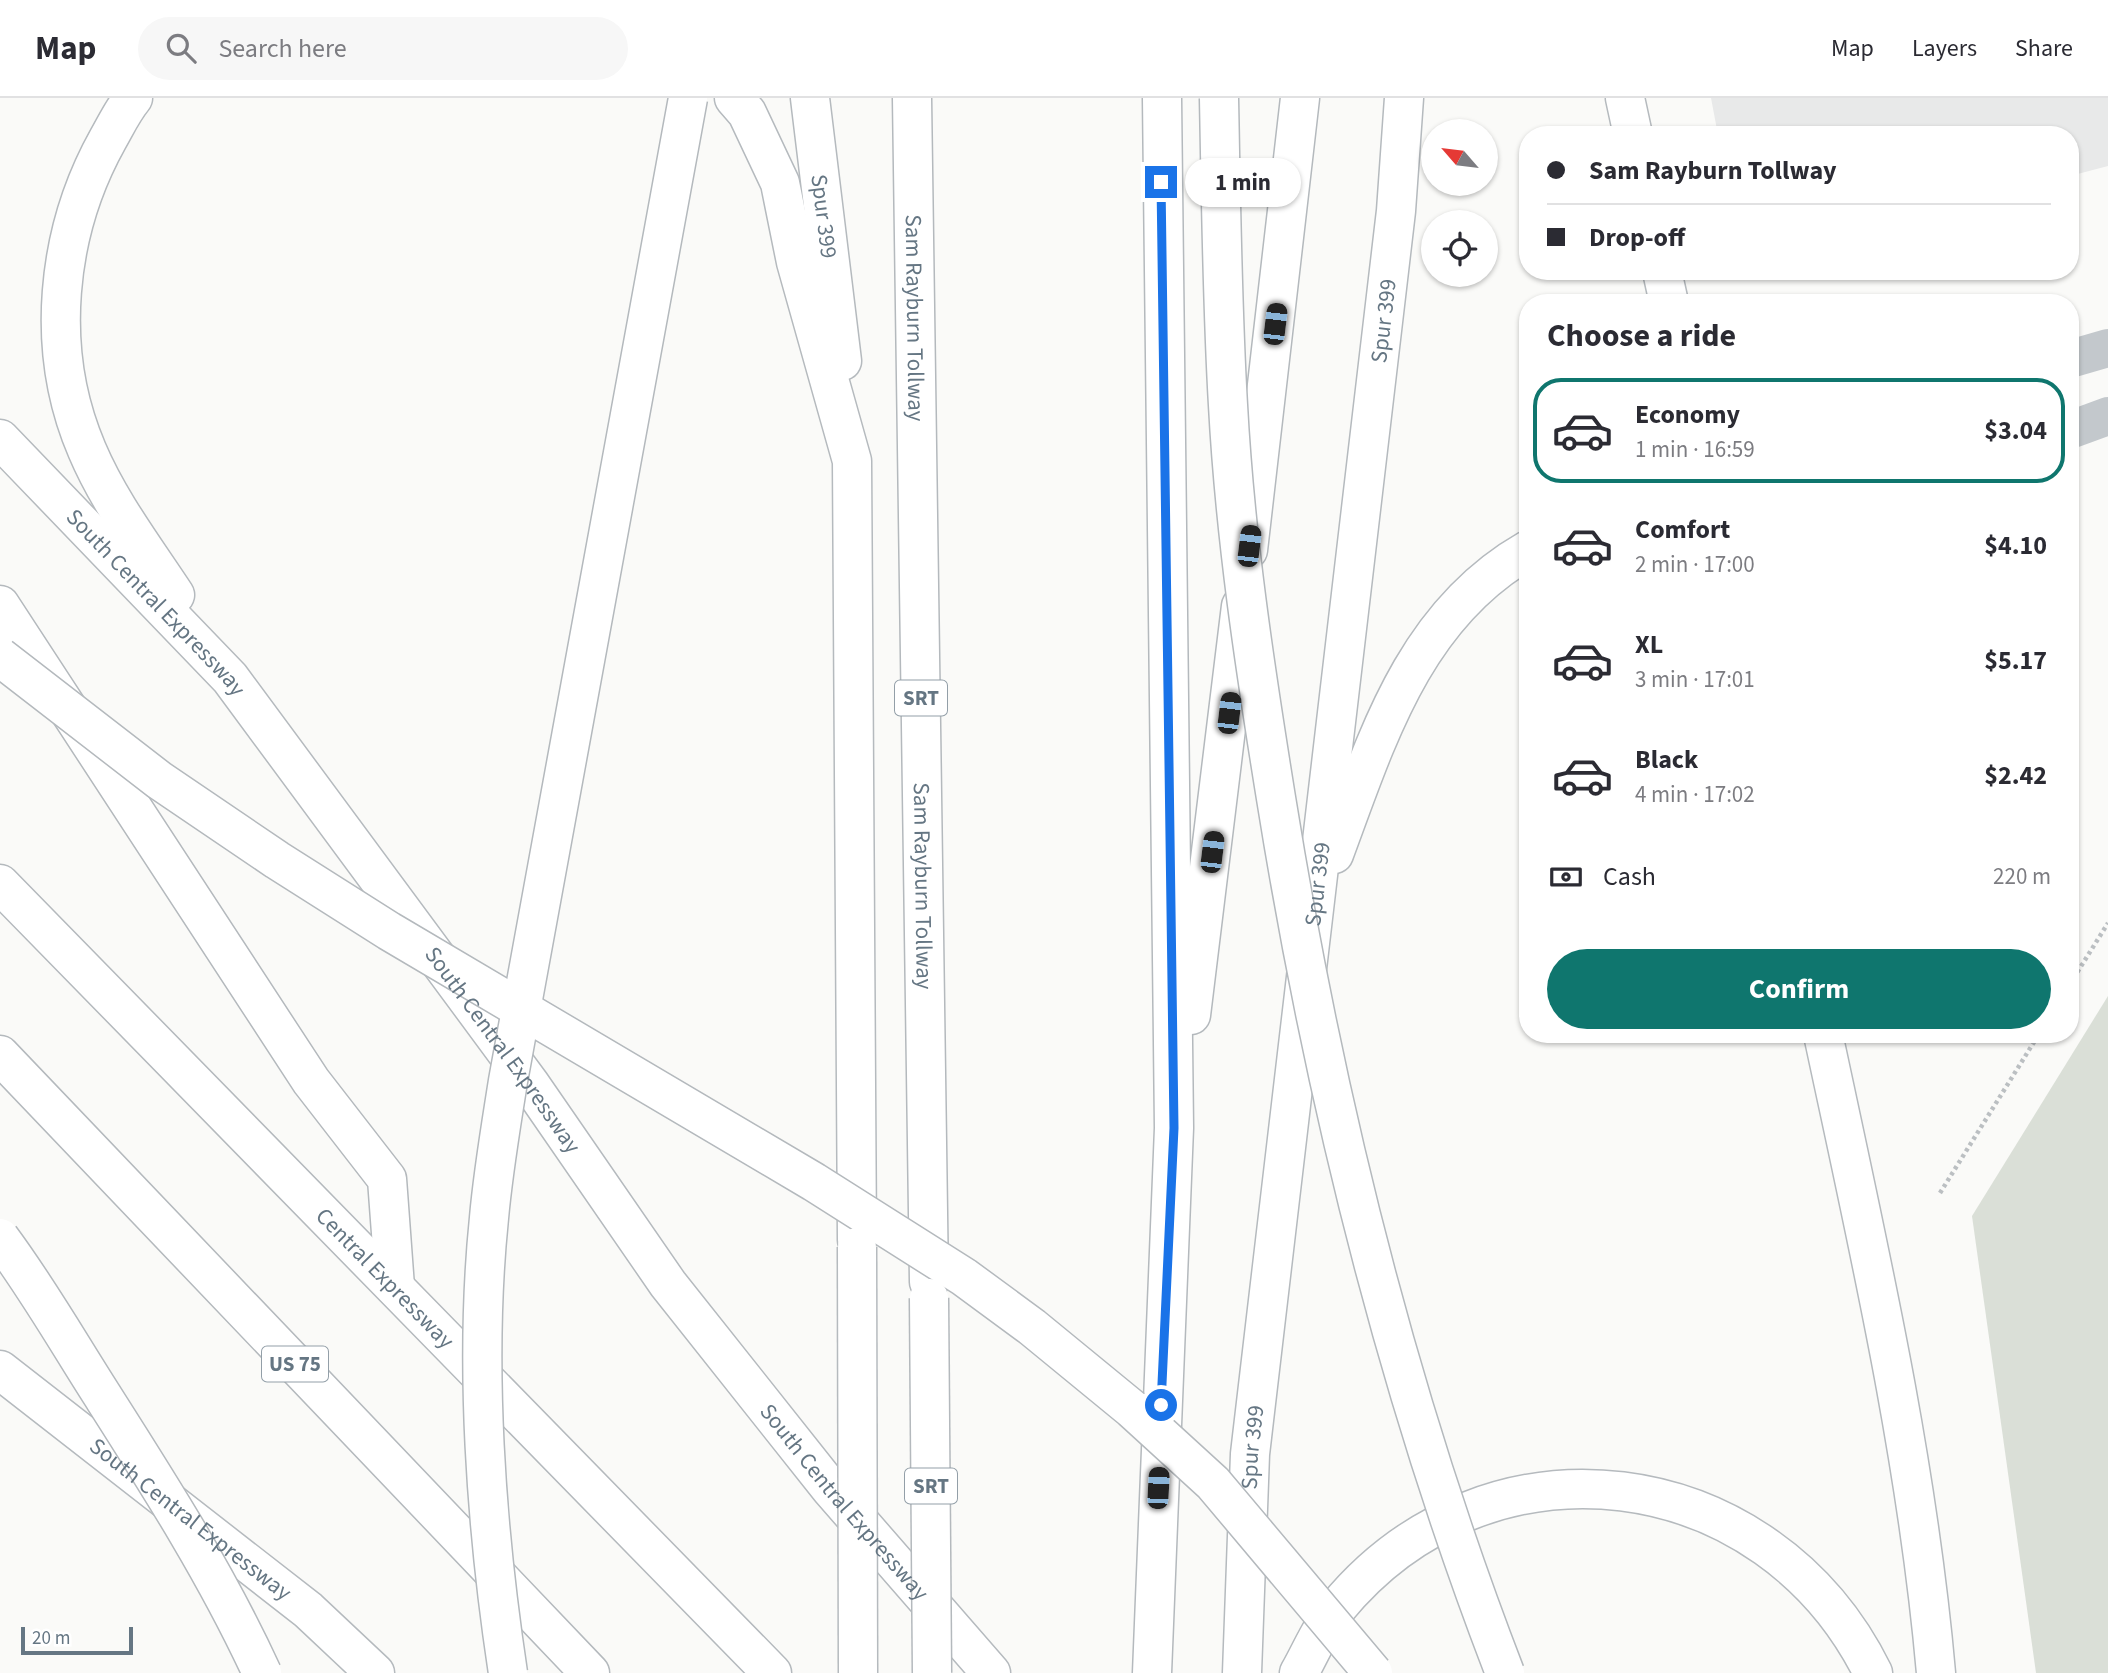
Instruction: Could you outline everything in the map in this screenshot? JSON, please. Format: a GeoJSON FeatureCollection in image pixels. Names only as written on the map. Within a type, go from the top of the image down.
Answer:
{"type":"FeatureCollection","features":[{"type":"Feature","properties":{"kind":"main road"},"geometry":{"type":"LineString","coordinates":[[133,98],[90,172],[65,248],[60,327],[71,404],[87,450],[115,503],[230,678]]}},
{"type":"Feature","properties":{"kind":"main road"},"geometry":{"type":"LineString","coordinates":[[508,1673],[492,1571],[485,1433],[488,1219],[508,1081],[688,98]]}},
{"type":"Feature","properties":{"kind":"main road"},"geometry":{"type":"LineString","coordinates":[[734,98],[747,113],[780,183],[796,262],[852,461],[858,1673]]}},
{"type":"Feature","properties":{"kind":"main road","name":"Spur 399"},"geometry":{"type":"LineString","coordinates":[[810,98],[829,230],[852,461]]}},
{"type":"Feature","properties":{"kind":"main road","name":"Sam Rayburn Tollway"},"geometry":{"type":"LineString","coordinates":[[912,98],[932,1673]]}},
{"type":"Feature","properties":{"kind":"main road"},"geometry":{"type":"LineString","coordinates":[[1152,1673],[1174,1128],[1162,98]]}},
{"type":"Feature","properties":{"kind":"main road"},"geometry":{"type":"LineString","coordinates":[[1219,98],[1229,421],[1252,650],[1295,916],[1343,1150],[1396,1355],[1472,1589],[1505,1673]]}},
{"type":"Feature","properties":{"kind":"main road"},"geometry":{"type":"LineString","coordinates":[[1174,1128],[1203,935],[1300,98]]}},
{"type":"Feature","properties":{"kind":"main road","name":"Spur 399"},"geometry":{"type":"LineString","coordinates":[[1242,1673],[1250,1454],[1396,211],[1404,98]]}},
{"type":"Feature","properties":{"kind":"main road"},"geometry":{"type":"LineString","coordinates":[[1625,98],[1631,126]]}},
{"type":"Feature","properties":{"kind":"main road","name":"South Central Expressway"},"geometry":{"type":"LineString","coordinates":[[0,439],[230,678],[530,1084],[668,1284],[830,1488],[991,1673]]}},
{"type":"Feature","properties":{"kind":"main road"},"geometry":{"type":"LineString","coordinates":[[1314,908],[1368,762],[1405,678],[1447,614],[1497,568],[1519,555]]}},
{"type":"Feature","properties":{"kind":"main road"},"geometry":{"type":"LineString","coordinates":[[0,605],[311,1081],[387,1179],[395,1287]]}},
{"type":"Feature","properties":{"kind":"main road"},"geometry":{"type":"LineString","coordinates":[[0,657],[159,780],[277,860],[389,931],[814,1182],[964,1277],[1032,1327],[1132,1409],[1213,1483],[1373,1673]]}},
{"type":"Feature","properties":{"kind":"main road","name":"Central Expressway"},"geometry":{"type":"LineString","coordinates":[[0,884],[772,1673]]}},
{"type":"Feature","properties":{"kind":"main road"},"geometry":{"type":"LineString","coordinates":[[1825,1043],[1877,1282],[1930,1600],[1936,1673]]}},
{"type":"Feature","properties":{"kind":"main road","name":"US 75"},"geometry":{"type":"LineString","coordinates":[[0,1055],[590,1673]]}},
{"type":"Feature","properties":{"kind":"main road"},"geometry":{"type":"LineString","coordinates":[[0,1238],[34,1283],[101,1394],[169,1498],[262,1673]]}},
{"type":"Feature","properties":{"kind":"main road","name":"South Central Expressway"},"geometry":{"type":"LineString","coordinates":[[0,1370],[308,1610],[375,1673]]}},
{"type":"Feature","properties":{"kind":"main road"},"geometry":{"type":"LineString","coordinates":[[1299,1673],[1335,1610],[1383,1563],[1442,1523],[1511,1497],[1563,1487],[1640,1492],[1717,1517],[1763,1543],[1827,1600],[1858,1642],[1873,1673]]}},
{"type":"Feature","properties":{"kind":"street"},"geometry":{"type":"LineString","coordinates":[[2079,356],[2108,348]]}},
{"type":"Feature","properties":{"kind":"street"},"geometry":{"type":"LineString","coordinates":[[2079,427],[2108,416]]}},
{"type":"Feature","properties":{"kind":"path"},"geometry":{"type":"LineString","coordinates":[[2079,970],[2108,923]]}},
{"type":"Feature","properties":{"kind":"path"},"geometry":{"type":"LineString","coordinates":[[1940,1193],[2033,1043]]}},
{"type":"Feature","properties":{"kind":"shaded area"},"geometry":{"type":"Polygon","coordinates":[[[1711,98],[2108,98],[2108,166],[2079,174],[2079,126],[1716,126],[1711,98]]]}},
{"type":"Feature","properties":{"kind":"shaded area"},"geometry":{"type":"Polygon","coordinates":[[[2108,996],[2108,1673],[2036,1673],[1972,1216],[2108,996]]]}},
{"type":"Feature","properties":{"kind":"route"},"geometry":{"type":"LineString","coordinates":[[1161,182],[1174,1128],[1161,1405]]}}]}
